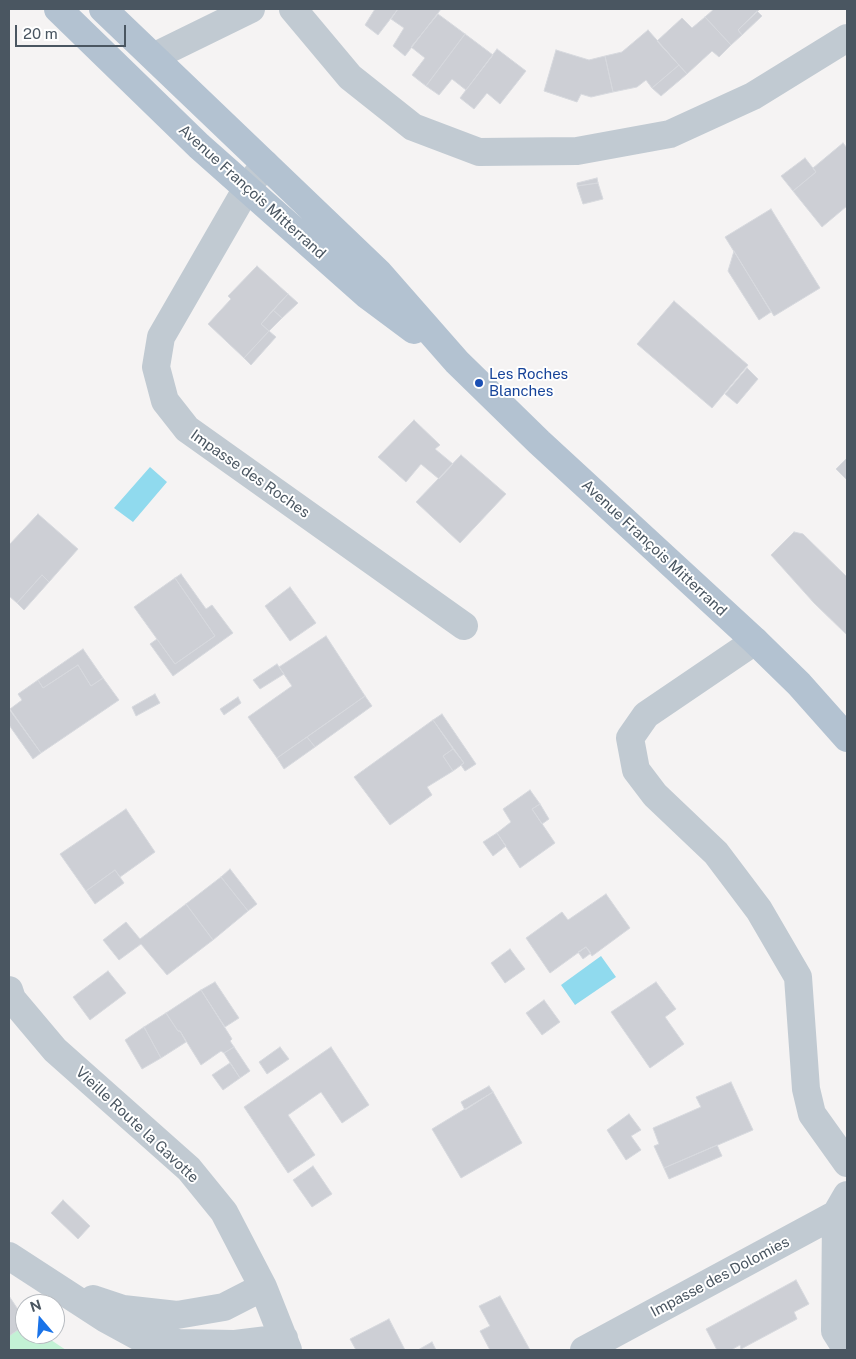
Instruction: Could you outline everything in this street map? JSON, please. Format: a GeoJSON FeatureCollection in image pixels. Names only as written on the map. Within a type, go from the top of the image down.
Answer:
{"type":"FeatureCollection","features":[{"type":"Feature","properties":{"kind":"main road","name":"Avenue François Mitterrand"},"geometry":{"type":"LineString","coordinates":[[58,9],[199,146],[367,295],[457,362]]}},
{"type":"Feature","properties":{"kind":"main road","name":"Avenue François Mitterrand"},"geometry":{"type":"LineString","coordinates":[[103,9],[155,56],[378,272],[457,362],[539,442],[799,684],[847,738]]}},
{"type":"Feature","properties":{"kind":"street"},"geometry":{"type":"LineString","coordinates":[[155,56],[251,9]]}},
{"type":"Feature","properties":{"kind":"street"},"geometry":{"type":"LineString","coordinates":[[293,9],[350,76],[413,127],[479,152],[577,151],[670,134],[753,96],[847,38]]}},
{"type":"Feature","properties":{"kind":"street","name":"Impasse des Roches"},"geometry":{"type":"LineString","coordinates":[[265,164],[247,188],[161,337],[156,367],[164,401],[187,429],[464,626]]}},
{"type":"Feature","properties":{"kind":"street"},"geometry":{"type":"LineString","coordinates":[[755,641],[646,715],[630,738],[636,770],[655,795],[716,853],[759,910],[798,977],[806,1089],[812,1114],[847,1163]]}},
{"type":"Feature","properties":{"kind":"street","name":"Vieille Route la Gavotte"},"geometry":{"type":"LineString","coordinates":[[9,990],[12,999],[55,1050],[189,1169],[224,1212],[264,1287],[286,1344]]}},
{"type":"Feature","properties":{"kind":"street"},"geometry":{"type":"LineString","coordinates":[[842,1204],[835,1330],[847,1350]]}},
{"type":"Feature","properties":{"kind":"street","name":"Impasse des Dolomies"},"geometry":{"type":"LineString","coordinates":[[584,1350],[842,1204]]}},
{"type":"Feature","properties":{"kind":"street"},"geometry":{"type":"LineString","coordinates":[[9,1256],[138,1337],[179,1343],[286,1344]]}},
{"type":"Feature","properties":{"kind":"street"},"geometry":{"type":"LineString","coordinates":[[58,1288],[123,1309],[177,1315],[224,1306],[264,1287]]}},
{"type":"Feature","properties":{"kind":"green space"},"geometry":{"type":"Polygon","coordinates":[[[9,1300],[15,1308],[15,1344],[57,1344],[66,1350],[9,1350],[9,1300]]]}},
{"type":"Feature","properties":{"kind":"water"},"geometry":{"type":"Polygon","coordinates":[[[150,467],[167,482],[133,522],[114,508],[150,467]]]}},
{"type":"Feature","properties":{"kind":"water"},"geometry":{"type":"Polygon","coordinates":[[[601,956],[616,977],[575,1005],[561,985],[601,956]]]}},
{"type":"Feature","properties":{"kind":"building"},"geometry":{"type":"Polygon","coordinates":[[[375,9],[398,9],[378,35],[365,25],[375,9]]]}},
{"type":"Feature","properties":{"kind":"building"},"geometry":{"type":"Polygon","coordinates":[[[398,9],[441,9],[405,56],[393,46],[404,28],[391,19],[398,9]]]}},
{"type":"Feature","properties":{"kind":"building"},"geometry":{"type":"Polygon","coordinates":[[[714,9],[760,9],[738,30],[742,35],[731,45],[705,17],[714,9]]]}},
{"type":"Feature","properties":{"kind":"building"},"geometry":{"type":"Polygon","coordinates":[[[757,11],[762,16],[742,35],[738,30],[757,11]]]}},
{"type":"Feature","properties":{"kind":"building"},"geometry":{"type":"Polygon","coordinates":[[[438,14],[465,34],[426,86],[412,75],[425,58],[411,47],[438,14]]]}},
{"type":"Feature","properties":{"kind":"building"},"geometry":{"type":"Polygon","coordinates":[[[705,17],[731,45],[719,57],[712,51],[687,74],[657,41],[682,18],[692,28],[705,17]]]}},
{"type":"Feature","properties":{"kind":"building"},"geometry":{"type":"Polygon","coordinates":[[[648,30],[679,65],[652,88],[646,80],[637,87],[613,92],[605,56],[622,52],[648,30]]]}},
{"type":"Feature","properties":{"kind":"building"},"geometry":{"type":"Polygon","coordinates":[[[465,34],[493,55],[466,90],[452,79],[439,95],[426,86],[465,34]]]}},
{"type":"Feature","properties":{"kind":"building"},"geometry":{"type":"Polygon","coordinates":[[[497,49],[526,71],[500,104],[487,93],[474,109],[460,98],[497,49]]]}},
{"type":"Feature","properties":{"kind":"building"},"geometry":{"type":"Polygon","coordinates":[[[556,50],[589,60],[605,56],[613,92],[591,97],[581,94],[577,102],[544,91],[556,50]]]}},
{"type":"Feature","properties":{"kind":"building"},"geometry":{"type":"Polygon","coordinates":[[[679,65],[687,74],[661,96],[652,88],[679,65]]]}},
{"type":"Feature","properties":{"kind":"building"},"geometry":{"type":"Polygon","coordinates":[[[843,143],[847,148],[847,206],[822,227],[793,191],[816,172],[813,168],[843,143]]]}},
{"type":"Feature","properties":{"kind":"building"},"geometry":{"type":"Polygon","coordinates":[[[805,158],[816,172],[793,191],[781,176],[805,158]]]}},
{"type":"Feature","properties":{"kind":"building"},"geometry":{"type":"Polygon","coordinates":[[[597,178],[598,183],[577,186],[577,183],[597,178]]]}},
{"type":"Feature","properties":{"kind":"building"},"geometry":{"type":"Polygon","coordinates":[[[598,183],[603,199],[583,204],[577,186],[598,183]]]}},
{"type":"Feature","properties":{"kind":"building"},"geometry":{"type":"Polygon","coordinates":[[[771,209],[820,288],[774,316],[725,237],[771,209]]]}},
{"type":"Feature","properties":{"kind":"building"},"geometry":{"type":"Polygon","coordinates":[[[734,251],[771,312],[759,320],[728,271],[734,251]]]}},
{"type":"Feature","properties":{"kind":"building"},"geometry":{"type":"Polygon","coordinates":[[[257,266],[288,294],[261,324],[269,331],[244,358],[208,324],[231,299],[228,296],[257,266]]]}},
{"type":"Feature","properties":{"kind":"building"},"geometry":{"type":"Polygon","coordinates":[[[288,294],[298,303],[282,318],[273,310],[288,294]]]}},
{"type":"Feature","properties":{"kind":"building"},"geometry":{"type":"Polygon","coordinates":[[[674,301],[748,365],[712,408],[637,344],[674,301]]]}},
{"type":"Feature","properties":{"kind":"building"},"geometry":{"type":"Polygon","coordinates":[[[273,310],[282,318],[269,331],[261,324],[273,310]]]}},
{"type":"Feature","properties":{"kind":"building"},"geometry":{"type":"Polygon","coordinates":[[[269,331],[276,337],[251,365],[244,358],[269,331]]]}},
{"type":"Feature","properties":{"kind":"building"},"geometry":{"type":"Polygon","coordinates":[[[747,368],[758,379],[737,404],[725,394],[747,368]]]}},
{"type":"Feature","properties":{"kind":"building"},"geometry":{"type":"Polygon","coordinates":[[[414,420],[440,445],[435,449],[453,464],[439,479],[421,464],[406,482],[378,457],[414,420]]]}},
{"type":"Feature","properties":{"kind":"building"},"geometry":{"type":"Polygon","coordinates":[[[461,455],[506,494],[460,543],[416,502],[461,455]]]}},
{"type":"Feature","properties":{"kind":"building"},"geometry":{"type":"Polygon","coordinates":[[[847,458],[847,480],[836,469],[847,458]]]}},
{"type":"Feature","properties":{"kind":"building"},"geometry":{"type":"Polygon","coordinates":[[[38,514],[78,549],[49,582],[42,575],[17,603],[9,596],[9,545],[38,514]]]}},
{"type":"Feature","properties":{"kind":"building"},"geometry":{"type":"Polygon","coordinates":[[[794,532],[803,534],[847,577],[847,635],[814,603],[771,555],[794,532]]]}},
{"type":"Feature","properties":{"kind":"building"},"geometry":{"type":"Polygon","coordinates":[[[181,574],[206,609],[212,605],[233,633],[173,676],[150,644],[157,639],[175,664],[215,636],[175,578],[181,574]]]}},
{"type":"Feature","properties":{"kind":"building"},"geometry":{"type":"Polygon","coordinates":[[[42,575],[49,582],[24,610],[17,603],[42,575]]]}},
{"type":"Feature","properties":{"kind":"building"},"geometry":{"type":"Polygon","coordinates":[[[175,578],[215,636],[175,664],[134,607],[175,578]]]}},
{"type":"Feature","properties":{"kind":"building"},"geometry":{"type":"Polygon","coordinates":[[[290,587],[316,623],[290,641],[265,606],[290,587]]]}},
{"type":"Feature","properties":{"kind":"building"},"geometry":{"type":"Polygon","coordinates":[[[326,636],[365,696],[277,758],[248,717],[292,686],[279,667],[326,636]]]}},
{"type":"Feature","properties":{"kind":"building"},"geometry":{"type":"Polygon","coordinates":[[[83,649],[103,678],[91,686],[78,665],[43,688],[38,680],[83,649]]]}},
{"type":"Feature","properties":{"kind":"building"},"geometry":{"type":"Polygon","coordinates":[[[277,664],[284,674],[260,689],[253,680],[277,664]]]}},
{"type":"Feature","properties":{"kind":"building"},"geometry":{"type":"Polygon","coordinates":[[[78,665],[91,686],[103,678],[119,700],[41,753],[10,709],[22,700],[18,694],[38,680],[43,688],[78,665]]]}},
{"type":"Feature","properties":{"kind":"building"},"geometry":{"type":"Polygon","coordinates":[[[155,694],[160,703],[136,716],[132,707],[155,694]]]}},
{"type":"Feature","properties":{"kind":"building"},"geometry":{"type":"Polygon","coordinates":[[[365,696],[372,706],[315,747],[307,737],[365,696]]]}},
{"type":"Feature","properties":{"kind":"building"},"geometry":{"type":"Polygon","coordinates":[[[238,697],[241,703],[224,715],[220,709],[238,697]]]}},
{"type":"Feature","properties":{"kind":"building"},"geometry":{"type":"Polygon","coordinates":[[[9,709],[41,753],[33,759],[9,725],[9,709]]]}},
{"type":"Feature","properties":{"kind":"building"},"geometry":{"type":"Polygon","coordinates":[[[442,714],[476,764],[465,771],[461,765],[464,763],[433,720],[442,714]]]}},
{"type":"Feature","properties":{"kind":"building"},"geometry":{"type":"Polygon","coordinates":[[[433,720],[453,749],[443,756],[453,771],[427,787],[432,795],[390,825],[354,777],[433,720]]]}},
{"type":"Feature","properties":{"kind":"building"},"geometry":{"type":"Polygon","coordinates":[[[307,737],[315,747],[284,769],[277,758],[307,737]]]}},
{"type":"Feature","properties":{"kind":"building"},"geometry":{"type":"Polygon","coordinates":[[[453,749],[464,763],[453,771],[443,756],[453,749]]]}},
{"type":"Feature","properties":{"kind":"building"},"geometry":{"type":"Polygon","coordinates":[[[530,790],[540,804],[532,809],[555,843],[520,868],[497,833],[511,822],[503,809],[530,790]]]}},
{"type":"Feature","properties":{"kind":"building"},"geometry":{"type":"Polygon","coordinates":[[[540,804],[549,819],[542,824],[532,809],[540,804]]]}},
{"type":"Feature","properties":{"kind":"building"},"geometry":{"type":"Polygon","coordinates":[[[126,809],[155,852],[120,877],[115,870],[86,891],[60,854],[126,809]]]}},
{"type":"Feature","properties":{"kind":"building"},"geometry":{"type":"Polygon","coordinates":[[[497,833],[506,846],[493,856],[483,842],[497,833]]]}},
{"type":"Feature","properties":{"kind":"building"},"geometry":{"type":"Polygon","coordinates":[[[230,869],[257,904],[248,911],[221,877],[230,869]]]}},
{"type":"Feature","properties":{"kind":"building"},"geometry":{"type":"Polygon","coordinates":[[[115,870],[124,883],[95,904],[86,891],[115,870]]]}},
{"type":"Feature","properties":{"kind":"building"},"geometry":{"type":"Polygon","coordinates":[[[221,877],[248,911],[213,940],[186,904],[221,877]]]}},
{"type":"Feature","properties":{"kind":"building"},"geometry":{"type":"Polygon","coordinates":[[[606,894],[630,928],[592,956],[586,947],[550,973],[526,938],[562,912],[568,920],[606,894]]]}},
{"type":"Feature","properties":{"kind":"building"},"geometry":{"type":"Polygon","coordinates":[[[186,904],[213,940],[167,975],[141,944],[119,960],[103,940],[126,922],[140,939],[186,904]]]}},
{"type":"Feature","properties":{"kind":"building"},"geometry":{"type":"Polygon","coordinates":[[[586,947],[591,953],[583,959],[578,952],[586,947]]]}},
{"type":"Feature","properties":{"kind":"building"},"geometry":{"type":"Polygon","coordinates":[[[510,949],[525,969],[505,983],[491,963],[510,949]]]}},
{"type":"Feature","properties":{"kind":"building"},"geometry":{"type":"Polygon","coordinates":[[[108,971],[126,993],[90,1020],[73,997],[108,971]]]}},
{"type":"Feature","properties":{"kind":"building"},"geometry":{"type":"Polygon","coordinates":[[[215,982],[239,1018],[225,1027],[201,990],[215,982]]]}},
{"type":"Feature","properties":{"kind":"building"},"geometry":{"type":"Polygon","coordinates":[[[656,982],[676,1009],[665,1017],[684,1044],[650,1068],[611,1012],[656,982]]]}},
{"type":"Feature","properties":{"kind":"building"},"geometry":{"type":"Polygon","coordinates":[[[201,990],[232,1039],[230,1041],[234,1047],[224,1053],[221,1051],[201,1065],[180,1031],[178,1031],[166,1013],[201,990]]]}},
{"type":"Feature","properties":{"kind":"building"},"geometry":{"type":"Polygon","coordinates":[[[544,1000],[560,1022],[542,1035],[526,1013],[544,1000]]]}},
{"type":"Feature","properties":{"kind":"building"},"geometry":{"type":"Polygon","coordinates":[[[166,1013],[186,1042],[161,1058],[144,1027],[166,1013]]]}},
{"type":"Feature","properties":{"kind":"building"},"geometry":{"type":"Polygon","coordinates":[[[144,1027],[161,1058],[142,1069],[125,1040],[144,1027]]]}},
{"type":"Feature","properties":{"kind":"building"},"geometry":{"type":"Polygon","coordinates":[[[234,1047],[250,1071],[240,1078],[224,1053],[234,1047]]]}},
{"type":"Feature","properties":{"kind":"building"},"geometry":{"type":"Polygon","coordinates":[[[280,1047],[289,1059],[267,1074],[259,1062],[280,1047]]]}},
{"type":"Feature","properties":{"kind":"building"},"geometry":{"type":"Polygon","coordinates":[[[331,1047],[369,1105],[342,1123],[321,1092],[288,1115],[315,1155],[288,1173],[244,1107],[331,1047]]]}},
{"type":"Feature","properties":{"kind":"building"},"geometry":{"type":"Polygon","coordinates":[[[230,1063],[240,1078],[223,1090],[212,1075],[230,1063]]]}},
{"type":"Feature","properties":{"kind":"building"},"geometry":{"type":"Polygon","coordinates":[[[731,1082],[753,1130],[664,1168],[654,1146],[659,1144],[653,1128],[701,1107],[696,1097],[731,1082]]]}},
{"type":"Feature","properties":{"kind":"building"},"geometry":{"type":"Polygon","coordinates":[[[489,1086],[493,1092],[465,1110],[461,1102],[489,1086]]]}},
{"type":"Feature","properties":{"kind":"building"},"geometry":{"type":"Polygon","coordinates":[[[493,1092],[522,1143],[461,1178],[432,1129],[493,1092]]]}},
{"type":"Feature","properties":{"kind":"building"},"geometry":{"type":"Polygon","coordinates":[[[629,1114],[641,1130],[631,1136],[641,1150],[626,1160],[607,1130],[629,1114]]]}},
{"type":"Feature","properties":{"kind":"building"},"geometry":{"type":"Polygon","coordinates":[[[717,1145],[722,1156],[669,1179],[664,1168],[717,1145]]]}},
{"type":"Feature","properties":{"kind":"building"},"geometry":{"type":"Polygon","coordinates":[[[313,1166],[332,1194],[312,1207],[293,1180],[313,1166]]]}},
{"type":"Feature","properties":{"kind":"building"},"geometry":{"type":"Polygon","coordinates":[[[63,1200],[90,1226],[78,1239],[51,1213],[63,1200]]]}},
{"type":"Feature","properties":{"kind":"building"},"geometry":{"type":"Polygon","coordinates":[[[796,1280],[809,1304],[794,1312],[797,1319],[741,1349],[740,1345],[731,1350],[717,1350],[706,1329],[796,1280]]]}},
{"type":"Feature","properties":{"kind":"building"},"geometry":{"type":"Polygon","coordinates":[[[9,1296],[15,1305],[15,1332],[9,1336],[9,1296]]]}},
{"type":"Feature","properties":{"kind":"building"},"geometry":{"type":"Polygon","coordinates":[[[500,1296],[530,1350],[490,1350],[480,1331],[490,1326],[479,1306],[500,1296]]]}},
{"type":"Feature","properties":{"kind":"building"},"geometry":{"type":"Polygon","coordinates":[[[389,1319],[405,1350],[356,1350],[350,1339],[389,1319]]]}},
{"type":"Feature","properties":{"kind":"building"},"geometry":{"type":"Polygon","coordinates":[[[432,1342],[436,1350],[418,1350],[432,1342]]]}},
{"type":"Feature","properties":{"kind":"place","name":"Les Roches Blanches"},"geometry":{"type":"Point","coordinates":[479,383]}}]}
